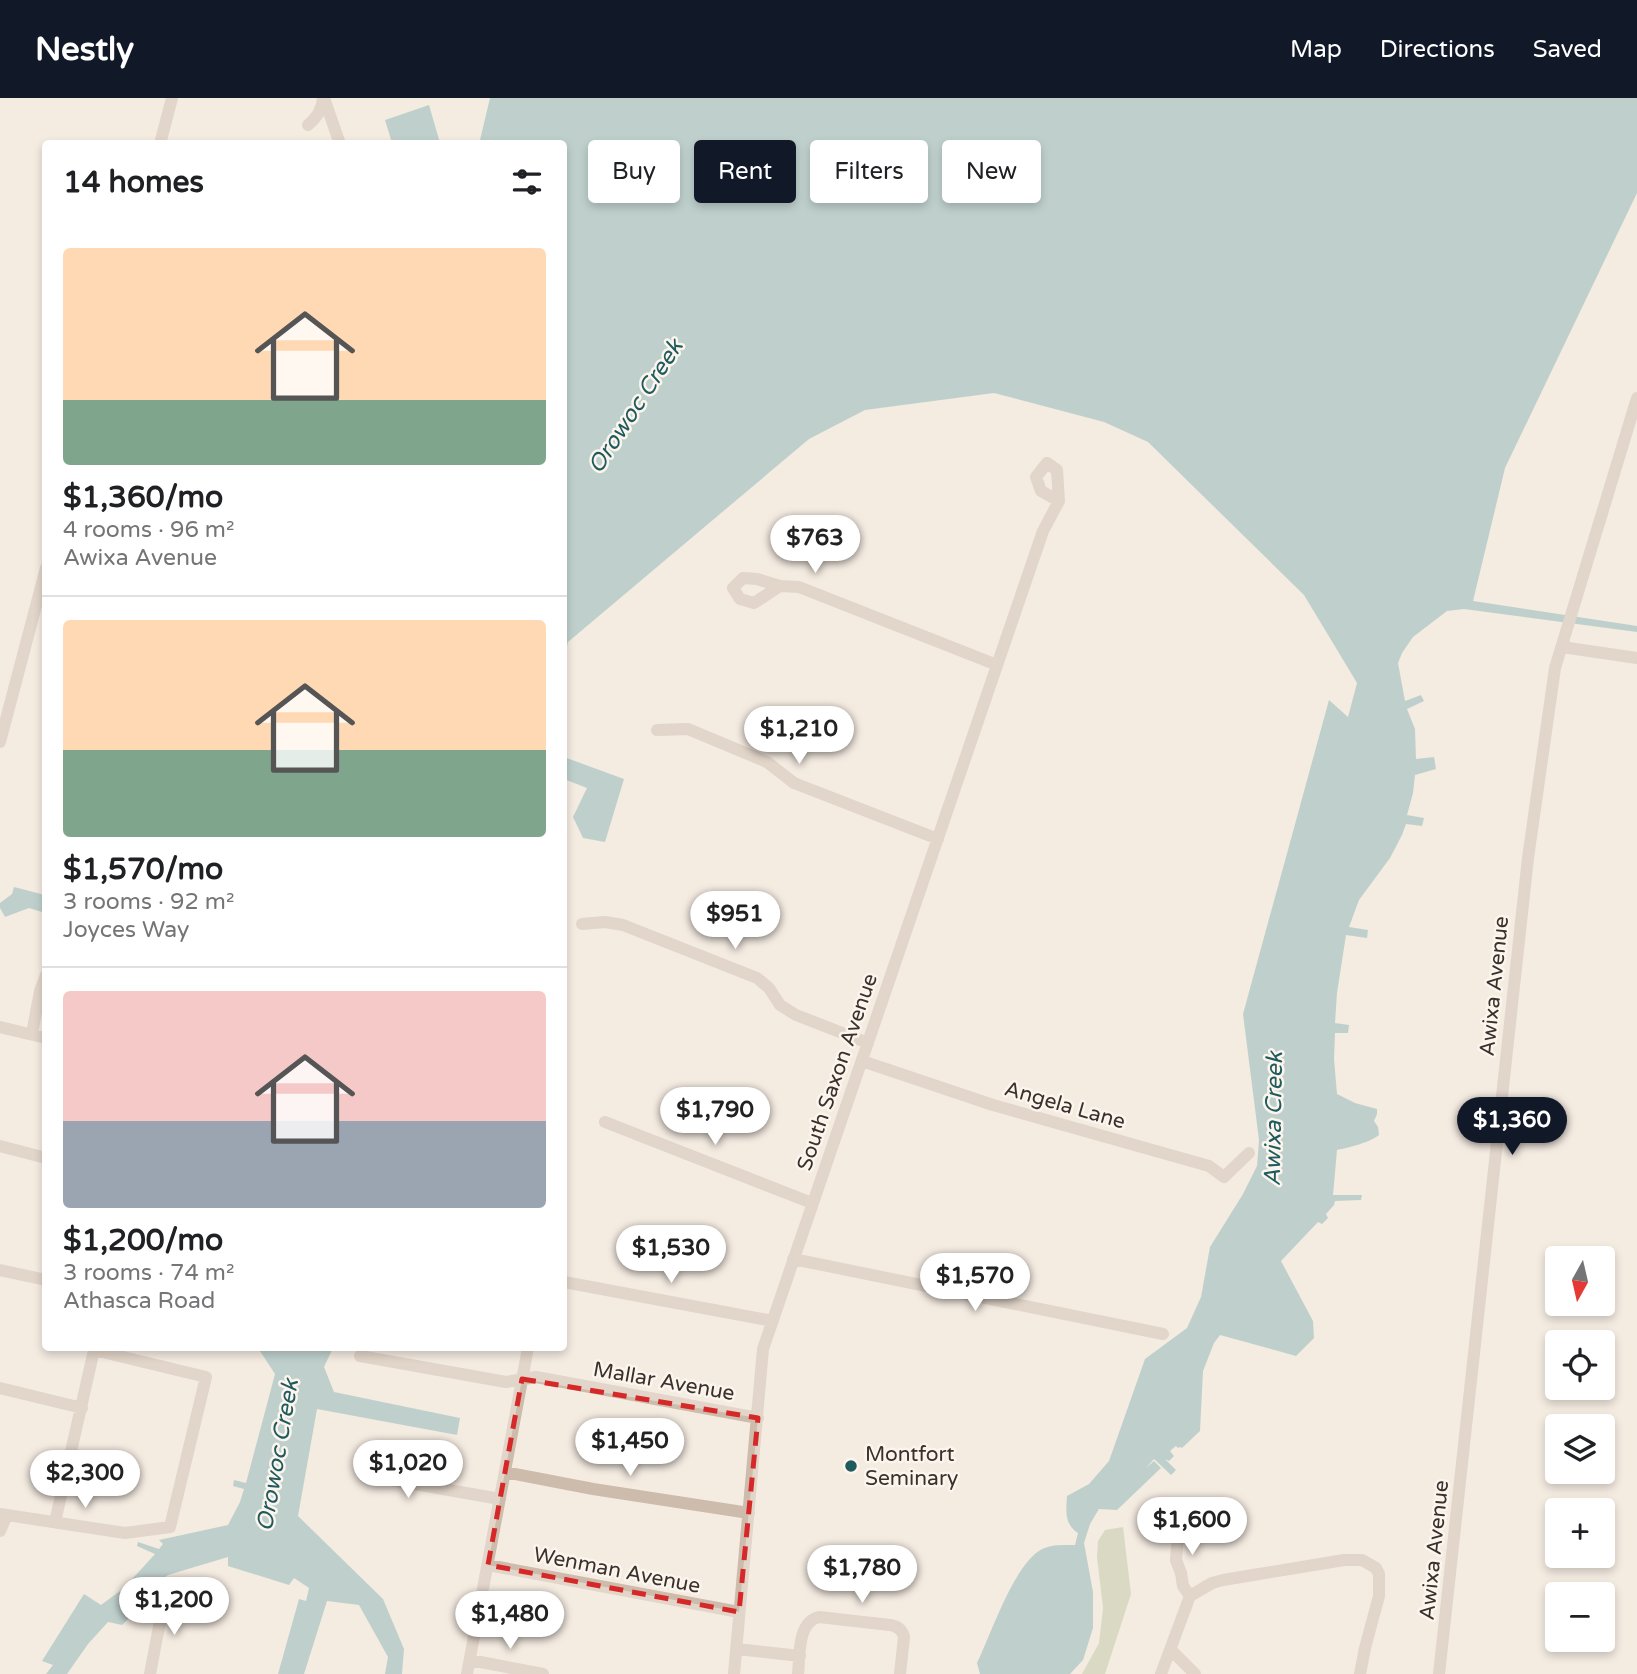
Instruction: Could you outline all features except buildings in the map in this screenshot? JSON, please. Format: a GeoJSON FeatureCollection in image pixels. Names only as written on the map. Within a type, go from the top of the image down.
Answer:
{"type":"FeatureCollection","features":[{"type":"Feature","properties":{"kind":"street"},"geometry":{"type":"LineString","coordinates":[[161,140],[172,98]]}},
{"type":"Feature","properties":{"kind":"street"},"geometry":{"type":"LineString","coordinates":[[307,125],[323,107],[323,98]]}},
{"type":"Feature","properties":{"kind":"street"},"geometry":{"type":"LineString","coordinates":[[323,98],[339,140]]}},
{"type":"Feature","properties":{"kind":"street","name":"Awixa Avenue"},"geometry":{"type":"LineString","coordinates":[[1439,1674],[1527,861],[1555,668],[1637,398]]}},
{"type":"Feature","properties":{"kind":"street","name":"South Saxon Avenue"},"geometry":{"type":"LineString","coordinates":[[734,1674],[764,1349],[1043,531],[1059,501]]}},
{"type":"Feature","properties":{"kind":"street"},"geometry":{"type":"LineString","coordinates":[[780,586],[799,587],[998,665]]}},
{"type":"Feature","properties":{"kind":"street"},"geometry":{"type":"LineString","coordinates":[[0,742],[5,705],[41,602]]}},
{"type":"Feature","properties":{"kind":"street"},"geometry":{"type":"LineString","coordinates":[[1564,642],[1637,658]]}},
{"type":"Feature","properties":{"kind":"street"},"geometry":{"type":"LineString","coordinates":[[657,730],[688,729],[767,762],[794,783],[938,839]]}},
{"type":"Feature","properties":{"kind":"street"},"geometry":{"type":"LineString","coordinates":[[582,923],[605,922],[623,925],[757,978],[769,988],[780,1005],[793,1013],[868,1043]]}},
{"type":"Feature","properties":{"kind":"street"},"geometry":{"type":"LineString","coordinates":[[32,1034],[42,986]]}},
{"type":"Feature","properties":{"kind":"street"},"geometry":{"type":"LineString","coordinates":[[0,1027],[42,1037]]}},
{"type":"Feature","properties":{"kind":"street","name":"Angela Lane"},"geometry":{"type":"LineString","coordinates":[[862,1061],[993,1105],[1209,1166],[1224,1177],[1249,1153]]}},
{"type":"Feature","properties":{"kind":"street"},"geometry":{"type":"LineString","coordinates":[[605,1122],[813,1203]]}},
{"type":"Feature","properties":{"kind":"street"},"geometry":{"type":"LineString","coordinates":[[0,1146],[42,1157]]}},
{"type":"Feature","properties":{"kind":"street"},"geometry":{"type":"LineString","coordinates":[[793,1259],[1163,1334]]}},
{"type":"Feature","properties":{"kind":"street"},"geometry":{"type":"LineString","coordinates":[[0,1270],[42,1279]]}},
{"type":"Feature","properties":{"kind":"street"},"geometry":{"type":"LineString","coordinates":[[567,1283],[773,1321]]}},
{"type":"Feature","properties":{"kind":"street"},"geometry":{"type":"LineString","coordinates":[[55,1522],[94,1351]]}},
{"type":"Feature","properties":{"kind":"street"},"geometry":{"type":"LineString","coordinates":[[0,1531],[3,1515],[125,1533],[170,1527],[206,1377],[98,1351]]}},
{"type":"Feature","properties":{"kind":"street"},"geometry":{"type":"LineString","coordinates":[[467,1674],[527,1351]]}},
{"type":"Feature","properties":{"kind":"street","name":"Mallar Avenue"},"geometry":{"type":"LineString","coordinates":[[360,1356],[506,1382],[536,1377],[758,1418]]}},
{"type":"Feature","properties":{"kind":"street"},"geometry":{"type":"LineString","coordinates":[[0,1388],[82,1408]]}},
{"type":"Feature","properties":{"kind":"street"},"geometry":{"type":"LineString","coordinates":[[363,1456],[362,1466],[369,1476],[500,1499]]}},
{"type":"Feature","properties":{"kind":"street"},"geometry":{"type":"LineString","coordinates":[[505,1472],[593,1489],[749,1513]]}},
{"type":"Feature","properties":{"kind":"street"},"geometry":{"type":"LineString","coordinates":[[1179,1522],[1176,1560],[1183,1586],[1189,1596]]}},
{"type":"Feature","properties":{"kind":"street"},"geometry":{"type":"LineString","coordinates":[[1161,1674],[1189,1596],[1212,1583],[1344,1560],[1363,1560],[1376,1567],[1379,1574],[1379,1596],[1360,1674]]}},
{"type":"Feature","properties":{"kind":"street","name":"Wenman Avenue"},"geometry":{"type":"LineString","coordinates":[[488,1565],[740,1612]]}},
{"type":"Feature","properties":{"kind":"street"},"geometry":{"type":"LineString","coordinates":[[150,1674],[165,1595]]}},
{"type":"Feature","properties":{"kind":"street"},"geometry":{"type":"LineString","coordinates":[[798,1674],[804,1628],[807,1623],[819,1617],[895,1626],[903,1632],[900,1674]]}},
{"type":"Feature","properties":{"kind":"street"},"geometry":{"type":"LineString","coordinates":[[737,1649],[800,1656]]}},
{"type":"Feature","properties":{"kind":"street"},"geometry":{"type":"LineString","coordinates":[[1171,1650],[1195,1674]]}},
{"type":"Feature","properties":{"kind":"street"},"geometry":{"type":"LineString","coordinates":[[470,1660],[543,1674]]}},
{"type":"Feature","properties":{"kind":"highlighted area"},"geometry":{"type":"Polygon","coordinates":[[[522,1379],[758,1418],[739,1612],[488,1565],[522,1379]]]}},
{"type":"Feature","properties":{"kind":"green space"},"geometry":{"type":"Polygon","coordinates":[[[1123,1527],[1131,1594],[1105,1674],[1082,1674],[1099,1643],[1103,1608],[1097,1557],[1098,1541],[1105,1530],[1123,1527]]]}},
{"type":"Feature","properties":{"kind":"water"},"geometry":{"type":"Polygon","coordinates":[[[490,98],[1637,98],[1637,193],[1505,468],[1473,601],[1637,626],[1637,632],[1464,609],[1447,611],[1413,637],[1402,653],[1398,663],[1405,701],[1421,695],[1424,701],[1407,709],[1415,729],[1416,759],[1434,757],[1436,769],[1415,775],[1407,815],[1424,818],[1422,826],[1406,824],[1390,858],[1359,900],[1349,927],[1368,930],[1367,938],[1346,935],[1335,1023],[1349,1025],[1348,1033],[1335,1033],[1337,1094],[1355,1103],[1377,1109],[1374,1121],[1379,1135],[1337,1150],[1333,1195],[1362,1195],[1361,1200],[1335,1201],[1326,1214],[1328,1218],[1322,1224],[1318,1222],[1281,1261],[1313,1321],[1314,1338],[1296,1356],[1220,1335],[1203,1371],[1200,1431],[1182,1448],[1176,1446],[1170,1451],[1174,1456],[1169,1461],[1165,1459],[1176,1470],[1171,1475],[1154,1459],[1146,1468],[1154,1461],[1161,1468],[1117,1510],[1099,1509],[1090,1524],[1084,1543],[1093,1592],[1093,1628],[1083,1660],[1070,1674],[980,1674],[977,1663],[996,1618],[1022,1569],[1042,1549],[1075,1545],[1078,1533],[1068,1521],[1067,1496],[1089,1484],[1109,1461],[1145,1359],[1187,1328],[1201,1297],[1210,1247],[1257,1166],[1259,1140],[1243,1014],[1329,700],[1348,717],[1357,683],[1304,595],[1148,442],[1104,422],[994,393],[865,410],[809,439],[567,646],[567,140],[480,140],[490,98]]]}},
{"type":"Feature","properties":{"kind":"water"},"geometry":{"type":"Polygon","coordinates":[[[429,105],[439,140],[391,140],[385,120],[429,105]]]}},
{"type":"Feature","properties":{"kind":"water"},"geometry":{"type":"Polygon","coordinates":[[[567,758],[624,779],[605,842],[583,838],[573,817],[587,788],[567,780],[567,758]]]}},
{"type":"Feature","properties":{"kind":"water"},"geometry":{"type":"Polygon","coordinates":[[[14,887],[42,894],[42,912],[29,908],[5,917],[0,903],[12,894],[14,887]]]}},
{"type":"Feature","properties":{"kind":"water","name":"Orowoc Creek"},"geometry":{"type":"Polygon","coordinates":[[[260,1351],[332,1351],[324,1367],[334,1392],[460,1418],[457,1435],[317,1409],[298,1516],[383,1599],[404,1649],[402,1674],[385,1674],[388,1657],[359,1605],[327,1601],[304,1674],[278,1674],[299,1599],[306,1601],[309,1588],[294,1578],[289,1585],[228,1566],[228,1557],[168,1575],[151,1587],[148,1610],[139,1608],[122,1625],[108,1622],[67,1674],[46,1674],[53,1665],[42,1661],[84,1594],[101,1605],[124,1588],[155,1554],[137,1546],[138,1542],[159,1549],[163,1544],[159,1540],[228,1525],[244,1489],[233,1486],[234,1480],[246,1483],[275,1374],[260,1351]]]}},
{"type":"Feature","properties":{"kind":"place","name":"Montfort Seminary"},"geometry":{"type":"Point","coordinates":[851,1466]}},
{"type":"Feature","properties":{"kind":"water label","name":"Awixa Creek"},"geometry":{"type":"Point","coordinates":[1273,1119]}}]}
